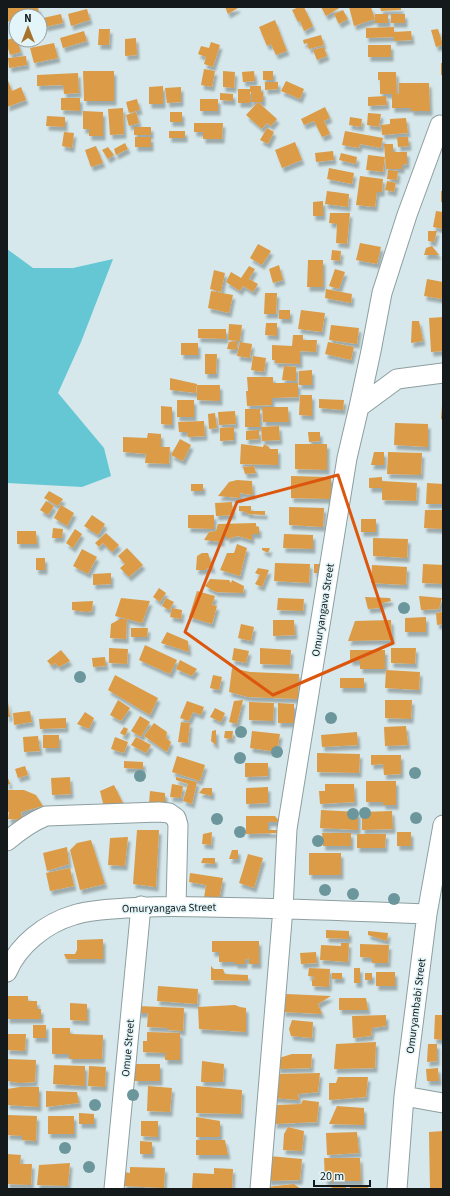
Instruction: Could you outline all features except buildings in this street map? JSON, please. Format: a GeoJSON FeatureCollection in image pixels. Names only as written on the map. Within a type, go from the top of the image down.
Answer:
{"type":"FeatureCollection","features":[{"type":"Feature","properties":{"kind":"street","name":"Omuryangava Street"},"geometry":{"type":"LineString","coordinates":[[260,1189],[283,908],[287,829],[347,458],[382,293],[407,215],[440,124]]}},
{"type":"Feature","properties":{"kind":"street"},"geometry":{"type":"LineString","coordinates":[[359,407],[397,379],[443,373]]}},
{"type":"Feature","properties":{"kind":"street"},"geometry":{"type":"LineString","coordinates":[[7,841],[34,821],[46,816],[159,812],[170,813],[176,818],[178,825],[176,906]]}},
{"type":"Feature","properties":{"kind":"street","name":"Omuryambabi Street"},"geometry":{"type":"LineString","coordinates":[[397,1189],[404,1096],[427,914],[443,825]]}},
{"type":"Feature","properties":{"kind":"street","name":"Omuryangava Street"},"geometry":{"type":"LineString","coordinates":[[7,972],[19,952],[32,938],[54,923],[73,915],[93,911],[141,906],[176,906],[283,908],[427,914]]}},
{"type":"Feature","properties":{"kind":"street","name":"Omue Street"},"geometry":{"type":"LineString","coordinates":[[114,1189],[141,906]]}},
{"type":"Feature","properties":{"kind":"street"},"geometry":{"type":"LineString","coordinates":[[404,1096],[443,1102]]}},
{"type":"Feature","properties":{"kind":"highlighted area"},"geometry":{"type":"Polygon","coordinates":[[[338,475],[393,643],[273,695],[185,632],[237,502],[338,475]]]}},
{"type":"Feature","properties":{"kind":"shaded area"},"geometry":{"type":"Polygon","coordinates":[[[7,249],[33,268],[73,268],[113,259],[81,342],[58,393],[104,448],[111,476],[82,487],[7,483],[7,249]]]}}]}
